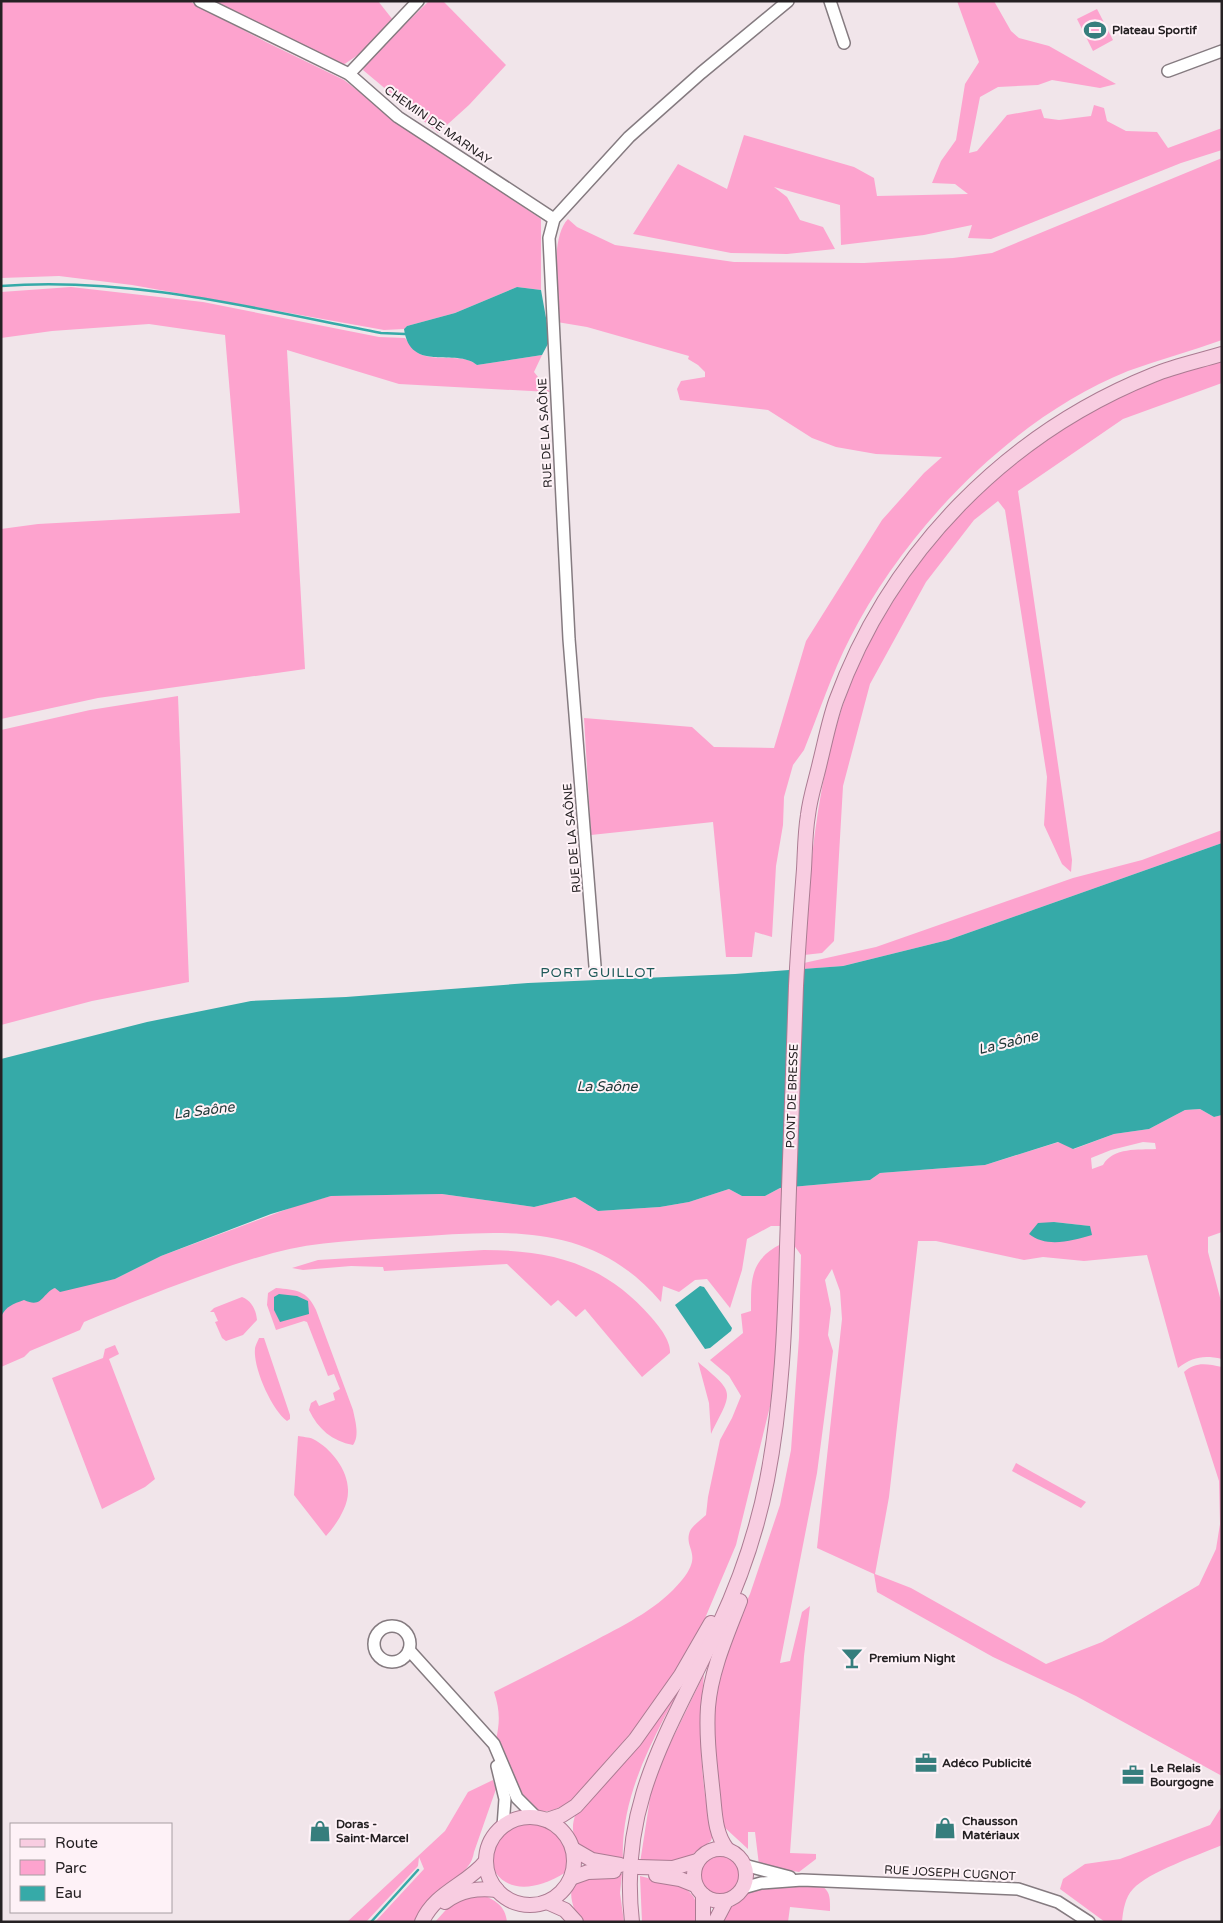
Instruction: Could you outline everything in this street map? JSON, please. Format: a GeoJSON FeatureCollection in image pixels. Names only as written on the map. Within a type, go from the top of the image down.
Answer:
{"type":"FeatureCollection","features":[{"type":"Feature","properties":{"kind":"main road","name":"PONT DE BRESSE"},"geometry":{"type":"LineString","coordinates":[[768,1478],[782,1374],[798,945],[808,815],[834,705],[871,624],[899,577],[923,543],[967,496],[1006,462],[1062,422],[1154,375],[1222,354]]}},
{"type":"Feature","properties":{"kind":"main road"},"geometry":{"type":"LineString","coordinates":[[727,1850],[720,1836],[716,1816],[708,1741],[708,1706],[717,1661],[742,1595],[768,1478]]}},
{"type":"Feature","properties":{"kind":"main road"},"geometry":{"type":"LineString","coordinates":[[541,1819],[560,1828],[573,1849],[574,1864],[571,1878],[561,1893],[547,1902],[524,1905],[506,1898],[497,1890],[489,1877],[486,1861],[490,1842],[503,1827],[518,1819],[541,1819],[569,1812],[586,1796],[635,1740],[677,1681],[720,1602],[768,1478]]}},
{"type":"Feature","properties":{"kind":"main road"},"geometry":{"type":"LineString","coordinates":[[632,1922],[629,1878],[632,1837],[646,1778],[730,1601],[758,1524]]}},
{"type":"Feature","properties":{"kind":"main road"},"geometry":{"type":"LineString","coordinates":[[571,1878],[588,1872],[620,1868],[592,1860],[573,1849]]}},
{"type":"Feature","properties":{"kind":"main road"},"geometry":{"type":"LineString","coordinates":[[697,1861],[673,1868],[638,1869],[672,1877],[699,1890],[718,1902],[726,1901],[738,1894],[743,1888],[746,1873],[740,1858],[727,1850],[714,1849],[697,1861],[694,1869],[699,1890],[703,1922]]}},
{"type":"Feature","properties":{"kind":"main road"},"geometry":{"type":"LineString","coordinates":[[423,1922],[433,1903],[448,1890],[474,1874],[486,1861]]}},
{"type":"Feature","properties":{"kind":"main road"},"geometry":{"type":"LineString","coordinates":[[423,1922],[441,1905],[459,1894],[476,1889],[497,1890]]}},
{"type":"Feature","properties":{"kind":"main road"},"geometry":{"type":"LineString","coordinates":[[715,1922],[726,1901]]}},
{"type":"Feature","properties":{"kind":"main road"},"geometry":{"type":"LineString","coordinates":[[547,1902],[565,1910],[576,1922]]}},
{"type":"Feature","properties":{"kind":"street","name":"CHEMIN DE MARNAY"},"geometry":{"type":"LineString","coordinates":[[200,1],[349,74],[398,117],[554,219]]}},
{"type":"Feature","properties":{"kind":"street"},"geometry":{"type":"LineString","coordinates":[[349,74],[418,1]]}},
{"type":"Feature","properties":{"kind":"street"},"geometry":{"type":"LineString","coordinates":[[554,219],[629,138],[708,67],[788,1]]}},
{"type":"Feature","properties":{"kind":"street"},"geometry":{"type":"LineString","coordinates":[[830,1],[844,43]]}},
{"type":"Feature","properties":{"kind":"street"},"geometry":{"type":"LineString","coordinates":[[1168,71],[1222,51]]}},
{"type":"Feature","properties":{"kind":"street","name":"RUE DE LA SAÔNE"},"geometry":{"type":"LineString","coordinates":[[554,219],[549,238],[569,639],[595,966]]}},
{"type":"Feature","properties":{"kind":"street"},"geometry":{"type":"LineString","coordinates":[[409,1650],[485,1734],[498,1753],[518,1798],[541,1819]]}},
{"type":"Feature","properties":{"kind":"street"},"geometry":{"type":"LineString","coordinates":[[485,1734],[504,1790],[503,1827]]}},
{"type":"Feature","properties":{"kind":"street","name":"RUE JOSEPH CUGNOT"},"geometry":{"type":"LineString","coordinates":[[744,1865],[802,1880]]}},
{"type":"Feature","properties":{"kind":"street","name":"RUE JOSEPH CUGNOT"},"geometry":{"type":"LineString","coordinates":[[743,1888],[760,1883],[802,1880],[1018,1889],[1058,1902],[1089,1922]]}},
{"type":"Feature","properties":{"kind":"green space"},"geometry":{"type":"Polygon","coordinates":[[[1,1],[189,1],[266,42],[344,80],[396,120],[541,219],[541,290],[517,287],[455,313],[407,326],[404,329],[384,330],[132,285],[59,276],[1,278],[1,1]]]}},
{"type":"Feature","properties":{"kind":"green space"},"geometry":{"type":"Polygon","coordinates":[[[214,1],[378,1],[393,20],[364,51],[343,65],[214,1]]]}},
{"type":"Feature","properties":{"kind":"green space"},"geometry":{"type":"Polygon","coordinates":[[[429,1],[443,1],[506,65],[469,105],[438,133],[363,70],[367,61],[429,1]]]}},
{"type":"Feature","properties":{"kind":"green space"},"geometry":{"type":"Polygon","coordinates":[[[957,1],[994,1],[1011,31],[1019,38],[1049,46],[1116,84],[1100,88],[1052,80],[1038,85],[998,87],[980,97],[969,153],[977,151],[1007,115],[1041,109],[1044,118],[1059,120],[1091,116],[1094,105],[1104,108],[1107,121],[1126,131],[1157,132],[1168,148],[1222,128],[1222,150],[1181,163],[991,239],[968,238],[972,225],[924,235],[841,245],[840,205],[774,187],[787,197],[800,220],[823,227],[835,249],[787,254],[731,253],[633,234],[678,164],[727,189],[744,135],[854,167],[874,178],[877,196],[968,194],[955,184],[932,183],[941,161],[956,140],[965,84],[979,62],[957,1]]]}},
{"type":"Feature","properties":{"kind":"green space","name":"Plateau Sportif"},"geometry":{"type":"Polygon","coordinates":[[[1097,9],[1113,40],[1093,51],[1077,19],[1097,9]]]}},
{"type":"Feature","properties":{"kind":"green space"},"geometry":{"type":"Polygon","coordinates":[[[1222,158],[1222,340],[1128,371],[1085,391],[1044,417],[1004,447],[932,517],[901,556],[873,597],[850,638],[831,679],[804,750],[793,765],[784,797],[783,825],[776,866],[772,937],[755,932],[752,957],[726,957],[713,822],[591,835],[584,718],[692,727],[714,747],[774,748],[806,641],[882,520],[924,473],[942,457],[876,454],[836,447],[812,438],[768,410],[680,400],[677,389],[681,381],[705,377],[705,372],[688,359],[689,356],[587,327],[557,322],[556,268],[562,228],[568,219],[577,227],[615,245],[734,262],[864,263],[953,258],[992,253],[1222,158]]]}},
{"type":"Feature","properties":{"kind":"green space"},"geometry":{"type":"Polygon","coordinates":[[[71,287],[203,302],[379,337],[405,338],[416,352],[425,356],[464,359],[477,365],[542,355],[534,372],[550,392],[399,384],[287,350],[305,669],[98,698],[1,719],[1,529],[38,524],[240,513],[225,335],[149,324],[52,331],[1,338],[1,292],[71,287]]]}},
{"type":"Feature","properties":{"kind":"green space"},"geometry":{"type":"Polygon","coordinates":[[[1222,360],[1222,383],[1123,419],[1018,491],[1072,860],[1071,872],[1062,864],[1044,825],[1047,777],[1005,510],[998,501],[974,520],[926,582],[870,684],[843,786],[834,941],[822,953],[804,955],[814,839],[829,753],[853,678],[875,633],[900,590],[930,549],[964,511],[1000,476],[1039,445],[1080,418],[1131,392],[1167,377],[1222,360]]]}},
{"type":"Feature","properties":{"kind":"green space"},"geometry":{"type":"Polygon","coordinates":[[[178,696],[189,982],[92,1001],[1,1025],[1,730],[90,710],[178,696]]]}},
{"type":"Feature","properties":{"kind":"green space"},"geometry":{"type":"Polygon","coordinates":[[[1222,830],[1222,843],[948,940],[843,966],[804,969],[804,963],[876,947],[1073,878],[1142,860],[1222,830]]]}},
{"type":"Feature","properties":{"kind":"green space"},"geometry":{"type":"Polygon","coordinates":[[[1200,1109],[1214,1117],[1222,1115],[1222,1232],[1208,1237],[1208,1252],[1222,1305],[1222,1359],[1198,1358],[1178,1368],[1147,1255],[1084,1261],[1043,1257],[1024,1260],[936,1241],[918,1241],[889,1497],[875,1574],[911,1588],[1046,1664],[1102,1642],[1199,1585],[1216,1549],[1220,1524],[1219,1481],[1184,1372],[1197,1365],[1207,1364],[1222,1367],[1222,1776],[1076,1696],[993,1657],[877,1592],[874,1574],[817,1548],[842,1319],[840,1291],[832,1269],[825,1280],[831,1309],[828,1335],[833,1351],[817,1473],[780,1663],[790,1661],[802,1612],[810,1606],[804,1656],[790,1853],[816,1854],[816,1859],[799,1872],[759,1865],[755,1832],[748,1832],[748,1849],[723,1826],[720,1816],[711,1726],[723,1652],[750,1594],[780,1505],[791,1450],[799,1338],[801,1255],[780,1226],[771,1226],[747,1239],[742,1270],[730,1308],[707,1279],[695,1280],[679,1292],[663,1286],[661,1302],[634,1275],[606,1256],[576,1244],[545,1236],[479,1233],[358,1240],[290,1249],[202,1276],[84,1322],[80,1330],[30,1351],[24,1357],[1,1367],[1,1317],[5,1309],[14,1303],[55,1288],[115,1279],[161,1256],[298,1205],[331,1196],[442,1194],[534,1207],[575,1197],[598,1211],[660,1207],[689,1202],[729,1189],[742,1196],[765,1196],[780,1188],[870,1180],[880,1173],[985,1165],[1059,1142],[1074,1149],[1114,1134],[1149,1129],[1185,1110],[1200,1109]],[[1143,1142],[1111,1150],[1091,1158],[1092,1169],[1103,1165],[1107,1159],[1120,1152],[1156,1149],[1155,1143],[1143,1142]],[[1054,1222],[1029,1234],[1089,1226],[1054,1222]]]}},
{"type":"Feature","properties":{"kind":"green space"},"geometry":{"type":"Polygon","coordinates":[[[781,1244],[778,1342],[772,1398],[736,1545],[703,1623],[646,1716],[574,1798],[556,1809],[542,1811],[532,1806],[523,1796],[496,1740],[499,1716],[494,1692],[583,1647],[642,1614],[673,1590],[688,1571],[692,1563],[692,1552],[689,1542],[690,1531],[706,1515],[720,1440],[741,1396],[729,1376],[710,1360],[743,1333],[741,1314],[751,1311],[751,1289],[754,1272],[763,1257],[781,1244]]]}},
{"type":"Feature","properties":{"kind":"green space"},"geometry":{"type":"Polygon","coordinates":[[[484,1250],[532,1253],[555,1257],[596,1273],[615,1284],[651,1317],[667,1339],[670,1353],[642,1377],[585,1309],[576,1317],[558,1300],[551,1306],[507,1264],[384,1271],[383,1267],[351,1266],[303,1270],[292,1268],[318,1260],[484,1250]]]}},
{"type":"Feature","properties":{"kind":"green space"},"geometry":{"type":"Polygon","coordinates":[[[276,1288],[300,1292],[313,1303],[353,1410],[357,1433],[353,1445],[339,1441],[326,1433],[309,1410],[311,1403],[316,1400],[319,1406],[335,1400],[333,1393],[340,1389],[334,1374],[328,1376],[307,1322],[304,1321],[276,1330],[267,1305],[268,1293],[276,1288]]]}},
{"type":"Feature","properties":{"kind":"green space"},"geometry":{"type":"Polygon","coordinates":[[[242,1297],[253,1306],[257,1320],[243,1335],[226,1341],[222,1338],[215,1322],[218,1321],[214,1312],[210,1312],[214,1308],[242,1297]]]}},
{"type":"Feature","properties":{"kind":"green space"},"geometry":{"type":"Polygon","coordinates":[[[259,1338],[264,1338],[290,1415],[290,1419],[287,1421],[275,1408],[260,1377],[255,1357],[255,1348],[259,1338]]]}},
{"type":"Feature","properties":{"kind":"green space"},"geometry":{"type":"Polygon","coordinates":[[[115,1345],[119,1354],[109,1359],[155,1479],[145,1487],[102,1509],[52,1378],[103,1358],[105,1349],[115,1345]]]}},
{"type":"Feature","properties":{"kind":"green space"},"geometry":{"type":"Polygon","coordinates":[[[698,1362],[725,1387],[727,1394],[724,1409],[711,1434],[709,1403],[698,1362]]]}},
{"type":"Feature","properties":{"kind":"green space"},"geometry":{"type":"Polygon","coordinates":[[[298,1436],[313,1439],[326,1448],[338,1461],[348,1484],[344,1510],[326,1536],[294,1495],[298,1436]]]}},
{"type":"Feature","properties":{"kind":"green space"},"geometry":{"type":"Polygon","coordinates":[[[1016,1463],[1086,1502],[1081,1508],[1012,1471],[1016,1463]]]}},
{"type":"Feature","properties":{"kind":"green space"},"geometry":{"type":"Polygon","coordinates":[[[696,1658],[658,1730],[636,1781],[628,1807],[624,1834],[623,1862],[583,1852],[577,1842],[573,1829],[576,1813],[696,1658]]]}},
{"type":"Feature","properties":{"kind":"green space"},"geometry":{"type":"Polygon","coordinates":[[[704,1674],[701,1754],[708,1814],[713,1834],[711,1841],[679,1864],[640,1863],[653,1779],[704,1674]]]}},
{"type":"Feature","properties":{"kind":"green space"},"geometry":{"type":"Polygon","coordinates":[[[493,1780],[496,1789],[469,1865],[432,1896],[414,1922],[375,1922],[424,1869],[419,1857],[418,1866],[366,1922],[347,1922],[445,1831],[468,1792],[493,1780]]]}},
{"type":"Feature","properties":{"kind":"green space"},"geometry":{"type":"Polygon","coordinates":[[[1222,1806],[1222,1845],[1162,1870],[1140,1883],[1133,1889],[1126,1900],[1122,1922],[1105,1922],[1060,1889],[1063,1879],[1085,1864],[1120,1859],[1210,1825],[1222,1806]]]}},
{"type":"Feature","properties":{"kind":"green space"},"geometry":{"type":"Polygon","coordinates":[[[534,1822],[550,1829],[561,1840],[567,1855],[566,1872],[539,1885],[517,1886],[502,1879],[493,1867],[491,1853],[497,1838],[511,1827],[534,1822]]]}},
{"type":"Feature","properties":{"kind":"green space"},"geometry":{"type":"Polygon","coordinates":[[[718,1854],[733,1860],[739,1875],[733,1890],[718,1896],[703,1890],[697,1875],[703,1860],[718,1854]]]}},
{"type":"Feature","properties":{"kind":"green space"},"geometry":{"type":"Polygon","coordinates":[[[622,1874],[620,1893],[624,1922],[580,1922],[571,1895],[573,1886],[586,1877],[622,1874]]]}},
{"type":"Feature","properties":{"kind":"green space"},"geometry":{"type":"Polygon","coordinates":[[[640,1876],[688,1890],[696,1902],[698,1911],[697,1922],[642,1922],[640,1876]]]}},
{"type":"Feature","properties":{"kind":"green space"},"geometry":{"type":"Polygon","coordinates":[[[821,1885],[828,1893],[830,1911],[790,1907],[788,1922],[719,1922],[728,1908],[737,1904],[748,1892],[763,1886],[821,1885]]]}},
{"type":"Feature","properties":{"kind":"green space"},"geometry":{"type":"Polygon","coordinates":[[[480,1894],[502,1907],[507,1922],[435,1922],[452,1903],[480,1894]]]}},
{"type":"Feature","properties":{"kind":"water"},"geometry":{"type":"Polygon","coordinates":[[[517,287],[541,290],[550,340],[542,355],[477,365],[468,360],[458,358],[424,355],[415,351],[408,343],[404,329],[407,326],[455,313],[517,287]]]}},
{"type":"Feature","properties":{"kind":"water","name":"La Saône"},"geometry":{"type":"Polygon","coordinates":[[[1222,843],[1222,1115],[1214,1117],[1200,1109],[1185,1110],[1149,1129],[1114,1134],[1073,1149],[1058,1142],[985,1165],[880,1173],[870,1180],[780,1188],[765,1196],[742,1196],[729,1189],[689,1202],[660,1207],[598,1211],[575,1197],[534,1207],[442,1194],[331,1196],[271,1214],[161,1256],[115,1279],[60,1292],[55,1288],[35,1303],[24,1300],[13,1304],[5,1310],[1,1317],[1,1059],[147,1022],[251,1001],[346,997],[528,983],[735,974],[843,966],[948,940],[1222,843]]]}},
{"type":"Feature","properties":{"kind":"water"},"geometry":{"type":"Polygon","coordinates":[[[1054,1222],[1090,1226],[1092,1235],[1068,1241],[1051,1242],[1043,1241],[1029,1234],[1038,1223],[1054,1222]]]}},
{"type":"Feature","properties":{"kind":"water"},"geometry":{"type":"Polygon","coordinates":[[[700,1286],[704,1287],[732,1328],[731,1331],[710,1348],[705,1349],[675,1305],[700,1286]]]}},
{"type":"Feature","properties":{"kind":"water"},"geometry":{"type":"Polygon","coordinates":[[[279,1294],[297,1296],[308,1301],[309,1314],[280,1322],[274,1310],[274,1297],[279,1294]]]}},
{"type":"Feature","properties":{"kind":"waterway"},"geometry":{"type":"LineString","coordinates":[[1,286],[49,284],[145,290],[240,305],[381,333],[405,334]]}},
{"type":"Feature","properties":{"kind":"waterway"},"geometry":{"type":"LineString","coordinates":[[371,1922],[418,1870]]}},
{"type":"Feature","properties":{"kind":"place","name":"Plateau Sportif"},"geometry":{"type":"Point","coordinates":[1095,30]}},
{"type":"Feature","properties":{"kind":"place","name":"Premium Night"},"geometry":{"type":"Point","coordinates":[852,1658]}},
{"type":"Feature","properties":{"kind":"place","name":"Adéco Publicité"},"geometry":{"type":"Point","coordinates":[926,1763]}},
{"type":"Feature","properties":{"kind":"place","name":"Le Relais Bourgogne"},"geometry":{"type":"Point","coordinates":[1133,1775]}},
{"type":"Feature","properties":{"kind":"place","name":"Chausson Matériaux"},"geometry":{"type":"Point","coordinates":[945,1828]}},
{"type":"Feature","properties":{"kind":"place","name":"Doras - Saint-Marcel"},"geometry":{"type":"Point","coordinates":[320,1831]}},
{"type":"Feature","properties":{"kind":"district","name":"PORT GUILLOT"},"geometry":{"type":"Point","coordinates":[598,972]}}]}
